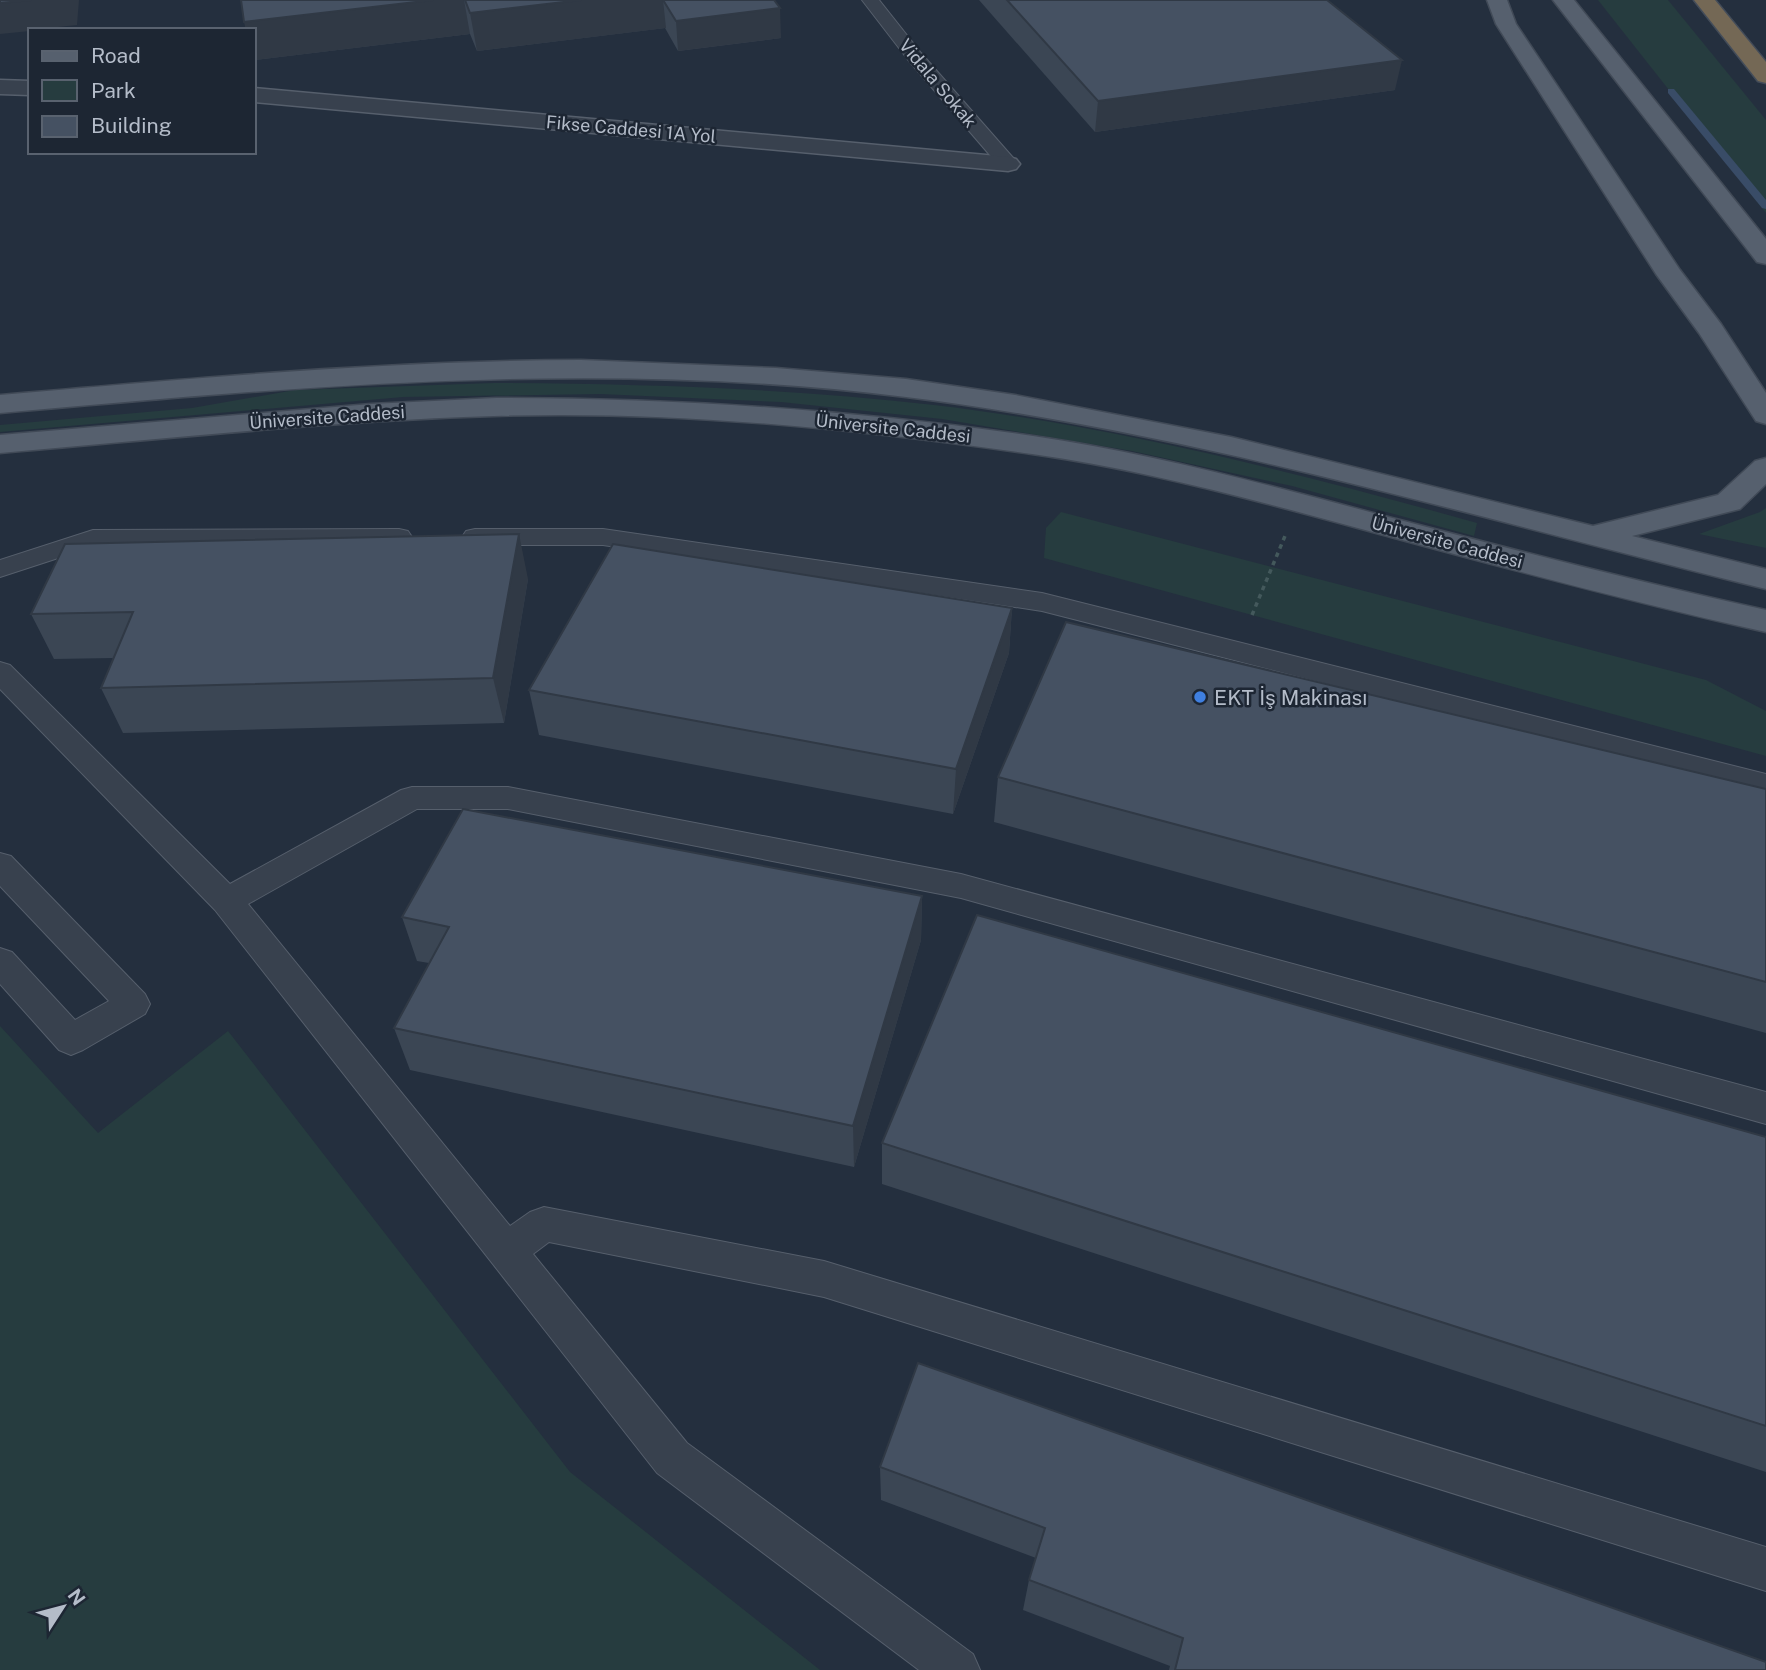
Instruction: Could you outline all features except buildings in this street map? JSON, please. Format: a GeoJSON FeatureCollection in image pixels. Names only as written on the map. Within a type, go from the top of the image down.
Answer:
{"type":"FeatureCollection","features":[{"type":"Feature","properties":{"kind":"highway"},"geometry":{"type":"LineString","coordinates":[[1704,0],[1766,76]]}},
{"type":"Feature","properties":{"kind":"main road"},"geometry":{"type":"LineString","coordinates":[[1497,0],[1506,24],[1766,415]]}},
{"type":"Feature","properties":{"kind":"main road"},"geometry":{"type":"LineString","coordinates":[[1563,0],[1766,256]]}},
{"type":"Feature","properties":{"kind":"main road","name":"Üniversite Caddesi"},"geometry":{"type":"LineString","coordinates":[[0,404],[250,382],[484,370],[701,373],[905,388],[1117,421],[1327,469],[1588,537],[1766,579]]}},
{"type":"Feature","properties":{"kind":"main road","name":"Üniversite Caddesi"},"geometry":{"type":"LineString","coordinates":[[0,444],[358,414],[496,407],[581,407],[789,416],[1035,445],[1176,473],[1285,499],[1613,587],[1766,621]]}},
{"type":"Feature","properties":{"kind":"main road"},"geometry":{"type":"LineString","coordinates":[[1588,537],[1729,502],[1766,467]]}},
{"type":"Feature","properties":{"kind":"street"},"geometry":{"type":"LineString","coordinates":[[0,87],[28,88]]}},
{"type":"Feature","properties":{"kind":"street","name":"Fikse Caddesi 1A Yol"},"geometry":{"type":"LineString","coordinates":[[256,95],[1008,164]]}},
{"type":"Feature","properties":{"kind":"lane","name":"Vidala Sokak"},"geometry":{"type":"LineString","coordinates":[[870,0],[915,57],[1008,164]]}},
{"type":"Feature","properties":{"kind":"lane"},"geometry":{"type":"LineString","coordinates":[[0,569],[93,538],[424,537]]}},
{"type":"Feature","properties":{"kind":"lane"},"geometry":{"type":"LineString","coordinates":[[451,537],[603,537],[1042,603],[1766,785]]}},
{"type":"Feature","properties":{"kind":"lane"},"geometry":{"type":"LineString","coordinates":[[0,672],[227,901],[672,1458],[957,1670]]}},
{"type":"Feature","properties":{"kind":"lane"},"geometry":{"type":"LineString","coordinates":[[227,901],[412,798],[508,798],[961,886],[1766,1108]]}},
{"type":"Feature","properties":{"kind":"lane"},"geometry":{"type":"LineString","coordinates":[[0,865],[133,1004],[71,1040],[0,961]]}},
{"type":"Feature","properties":{"kind":"lane"},"geometry":{"type":"LineString","coordinates":[[507,1251],[544,1224],[824,1279],[1766,1569]]}},
{"type":"Feature","properties":{"kind":"path"},"geometry":{"type":"LineString","coordinates":[[1237,652],[1288,529]]}},
{"type":"Feature","properties":{"kind":"green space"},"geometry":{"type":"Polygon","coordinates":[[[1598,0],[1668,0],[1766,120],[1766,213],[1598,0]]]}},
{"type":"Feature","properties":{"kind":"green space"},"geometry":{"type":"Polygon","coordinates":[[[494,383],[769,391],[879,399],[1003,414],[1208,453],[1477,523],[1474,536],[1292,486],[1132,451],[942,419],[781,402],[600,394],[403,397],[0,432],[0,425],[192,408],[295,390],[494,383]]]}},
{"type":"Feature","properties":{"kind":"green space"},"geometry":{"type":"Polygon","coordinates":[[[1766,508],[1766,548],[1699,534],[1760,512],[1766,508]]]}},
{"type":"Feature","properties":{"kind":"green space"},"geometry":{"type":"Polygon","coordinates":[[[1061,512],[1706,680],[1766,711],[1766,756],[1044,558],[1046,528],[1061,512]]]}},
{"type":"Feature","properties":{"kind":"green space"},"geometry":{"type":"Polygon","coordinates":[[[0,1026],[98,1133],[228,1031],[570,1472],[820,1670],[0,1670],[0,1026]]]}},
{"type":"Feature","properties":{"kind":"waterway"},"geometry":{"type":"LineString","coordinates":[[1671,91],[1766,206]]}},
{"type":"Feature","properties":{"kind":"place","name":"EKT İş Makinası"},"geometry":{"type":"Point","coordinates":[1200,697]}}]}
